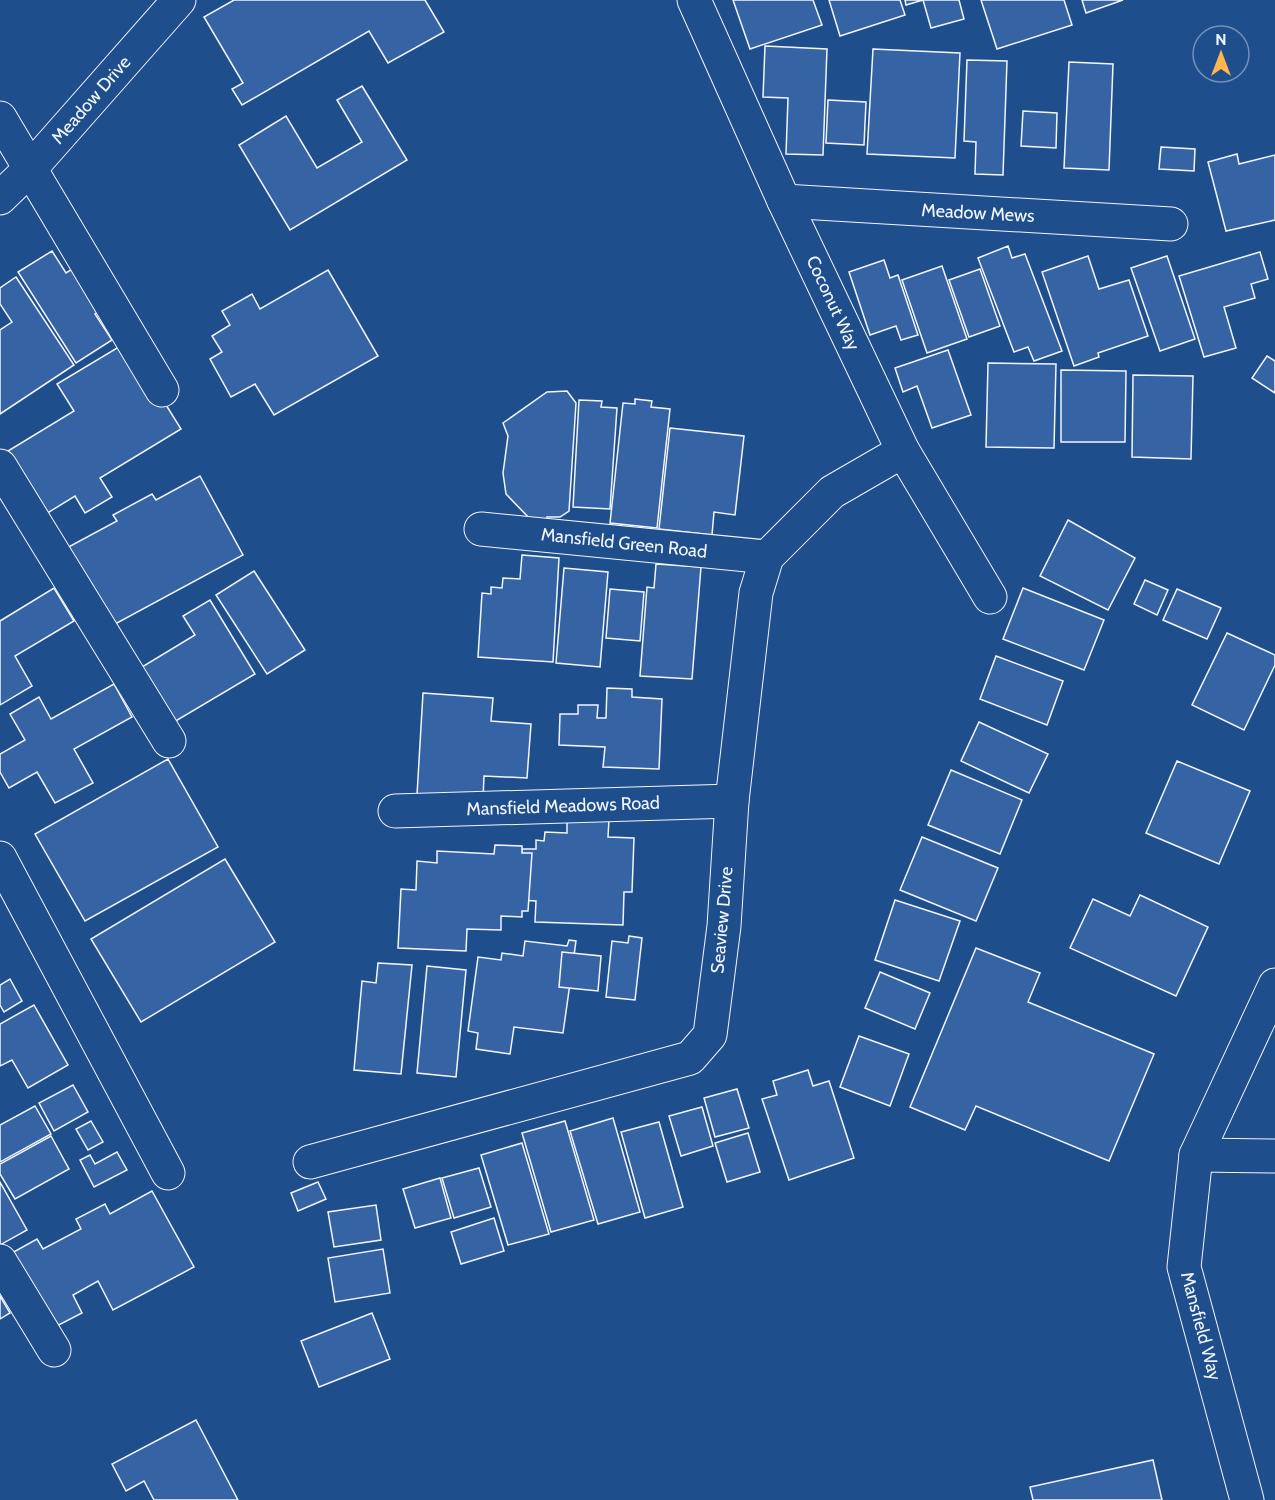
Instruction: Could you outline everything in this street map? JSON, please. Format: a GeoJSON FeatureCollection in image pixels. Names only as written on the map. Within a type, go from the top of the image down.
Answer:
{"type":"FeatureCollection","features":[{"type":"Feature","properties":{"kind":"street","name":"Meadow Drive"},"geometry":{"type":"LineString","coordinates":[[0,198],[30,169],[179,0]]}},
{"type":"Feature","properties":{"kind":"street","name":"Coconut Way"},"geometry":{"type":"LineString","coordinates":[[694,0],[784,201],[903,451],[990,597]]}},
{"type":"Feature","properties":{"kind":"street"},"geometry":{"type":"LineString","coordinates":[[0,118],[162,390]]}},
{"type":"Feature","properties":{"kind":"street","name":"Meadow Mews"},"geometry":{"type":"LineString","coordinates":[[784,201],[1171,224]]}},
{"type":"Feature","properties":{"kind":"street","name":"Seaview Drive"},"geometry":{"type":"LineString","coordinates":[[310,1162],[690,1058],[710,1035],[724,926],[732,801],[756,593],[767,557],[832,492],[903,451]]}},
{"type":"Feature","properties":{"kind":"street"},"geometry":{"type":"LineString","coordinates":[[0,466],[169,741]]}},
{"type":"Feature","properties":{"kind":"street","name":"Mansfield Green Road"},"geometry":{"type":"LineString","coordinates":[[481,529],[767,557]]}},
{"type":"Feature","properties":{"kind":"street","name":"Mansfield Meadows Road"},"geometry":{"type":"LineString","coordinates":[[394,811],[732,801]]}},
{"type":"Feature","properties":{"kind":"street"},"geometry":{"type":"LineString","coordinates":[[0,858],[168,1173]]}},
{"type":"Feature","properties":{"kind":"street","name":"Mansfield Way"},"geometry":{"type":"LineString","coordinates":[[1247,1500],[1184,1266],[1196,1155],[1275,985]]}},
{"type":"Feature","properties":{"kind":"street"},"geometry":{"type":"LineString","coordinates":[[1196,1155],[1275,1156]]}},
{"type":"Feature","properties":{"kind":"street"},"geometry":{"type":"LineString","coordinates":[[0,1261],[54,1350]]}},
{"type":"Feature","properties":{"kind":"building"},"geometry":{"type":"Polygon","coordinates":[[[234,0],[425,0],[444,32],[388,63],[369,31],[242,105],[232,89],[243,83],[204,17],[234,0]]]}},
{"type":"Feature","properties":{"kind":"building"},"geometry":{"type":"Polygon","coordinates":[[[733,0],[813,0],[822,25],[750,49],[733,0]]]}},
{"type":"Feature","properties":{"kind":"building"},"geometry":{"type":"Polygon","coordinates":[[[829,0],[900,0],[905,15],[840,36],[829,0]]]}},
{"type":"Feature","properties":{"kind":"building"},"geometry":{"type":"Polygon","coordinates":[[[905,0],[923,0],[906,5],[905,0]]]}},
{"type":"Feature","properties":{"kind":"building"},"geometry":{"type":"Polygon","coordinates":[[[923,0],[959,0],[964,19],[931,28],[923,0]]]}},
{"type":"Feature","properties":{"kind":"building"},"geometry":{"type":"Polygon","coordinates":[[[981,0],[1064,0],[1072,25],[997,49],[981,0]]]}},
{"type":"Feature","properties":{"kind":"building"},"geometry":{"type":"Polygon","coordinates":[[[1082,0],[1123,0],[1086,13],[1082,0]]]}},
{"type":"Feature","properties":{"kind":"building"},"geometry":{"type":"Polygon","coordinates":[[[765,46],[827,49],[823,155],[786,154],[788,98],[763,97],[765,46]]]}},
{"type":"Feature","properties":{"kind":"building"},"geometry":{"type":"Polygon","coordinates":[[[873,49],[960,53],[955,158],[867,154],[873,49]]]}},
{"type":"Feature","properties":{"kind":"building"},"geometry":{"type":"Polygon","coordinates":[[[967,60],[1007,61],[1003,175],[975,174],[976,142],[964,141],[967,60]]]}},
{"type":"Feature","properties":{"kind":"building"},"geometry":{"type":"Polygon","coordinates":[[[1069,62],[1113,64],[1109,170],[1064,168],[1069,62]]]}},
{"type":"Feature","properties":{"kind":"building"},"geometry":{"type":"Polygon","coordinates":[[[362,86],[407,160],[290,230],[239,145],[286,116],[317,168],[362,142],[337,100],[362,86]]]}},
{"type":"Feature","properties":{"kind":"building"},"geometry":{"type":"Polygon","coordinates":[[[828,100],[866,102],[864,145],[826,143],[828,100]]]}},
{"type":"Feature","properties":{"kind":"building"},"geometry":{"type":"Polygon","coordinates":[[[1023,111],[1057,113],[1056,148],[1021,146],[1023,111]]]}},
{"type":"Feature","properties":{"kind":"building"},"geometry":{"type":"Polygon","coordinates":[[[1161,147],[1195,149],[1194,171],[1159,169],[1161,147]]]}},
{"type":"Feature","properties":{"kind":"building"},"geometry":{"type":"Polygon","coordinates":[[[1237,154],[1239,164],[1275,155],[1275,220],[1226,231],[1208,162],[1237,154]]]}},
{"type":"Feature","properties":{"kind":"building"},"geometry":{"type":"Polygon","coordinates":[[[1008,246],[1012,258],[1025,254],[1062,351],[1034,361],[1028,347],[1014,352],[978,258],[1008,246]]]}},
{"type":"Feature","properties":{"kind":"building"},"geometry":{"type":"Polygon","coordinates":[[[52,251],[66,273],[82,263],[109,305],[95,314],[112,340],[76,363],[18,272],[52,251]]]}},
{"type":"Feature","properties":{"kind":"building"},"geometry":{"type":"Polygon","coordinates":[[[1260,252],[1268,279],[1251,284],[1255,298],[1224,307],[1236,348],[1204,357],[1179,276],[1260,252]]]}},
{"type":"Feature","properties":{"kind":"building"},"geometry":{"type":"Polygon","coordinates":[[[1088,256],[1099,289],[1129,280],[1148,336],[1098,353],[1099,357],[1074,366],[1042,272],[1088,256]]]}},
{"type":"Feature","properties":{"kind":"building"},"geometry":{"type":"Polygon","coordinates":[[[1167,256],[1195,339],[1160,351],[1131,268],[1167,256]]]}},
{"type":"Feature","properties":{"kind":"building"},"geometry":{"type":"Polygon","coordinates":[[[884,260],[890,278],[898,275],[918,335],[901,340],[896,326],[870,335],[849,272],[884,260]]]}},
{"type":"Feature","properties":{"kind":"building"},"geometry":{"type":"Polygon","coordinates":[[[942,266],[967,339],[927,353],[902,280],[942,266]]]}},
{"type":"Feature","properties":{"kind":"building"},"geometry":{"type":"Polygon","coordinates":[[[980,269],[1000,326],[969,337],[949,280],[980,269]]]}},
{"type":"Feature","properties":{"kind":"building"},"geometry":{"type":"Polygon","coordinates":[[[328,270],[378,356],[274,415],[255,384],[231,397],[210,359],[222,352],[212,336],[230,325],[222,311],[252,294],[260,309],[328,270]]]}},
{"type":"Feature","properties":{"kind":"building"},"geometry":{"type":"Polygon","coordinates":[[[16,277],[74,365],[0,414],[0,330],[12,322],[0,304],[0,288],[16,277]]]}},
{"type":"Feature","properties":{"kind":"building"},"geometry":{"type":"Polygon","coordinates":[[[127,342],[181,429],[100,478],[112,497],[85,513],[75,496],[41,517],[3,454],[74,411],[57,384],[127,342]]]}},
{"type":"Feature","properties":{"kind":"building"},"geometry":{"type":"Polygon","coordinates":[[[948,350],[971,415],[932,428],[917,386],[903,392],[895,368],[948,350]]]}},
{"type":"Feature","properties":{"kind":"building"},"geometry":{"type":"Polygon","coordinates":[[[1267,356],[1275,361],[1275,393],[1252,378],[1267,356]]]}},
{"type":"Feature","properties":{"kind":"building"},"geometry":{"type":"Polygon","coordinates":[[[988,363],[1056,364],[1054,448],[986,447],[988,363]]]}},
{"type":"Feature","properties":{"kind":"building"},"geometry":{"type":"Polygon","coordinates":[[[1061,370],[1126,371],[1125,442],[1061,442],[1061,370]]]}},
{"type":"Feature","properties":{"kind":"building"},"geometry":{"type":"Polygon","coordinates":[[[1133,375],[1193,376],[1191,459],[1132,457],[1133,375]]]}},
{"type":"Feature","properties":{"kind":"building"},"geometry":{"type":"Polygon","coordinates":[[[567,391],[576,403],[569,511],[560,517],[547,517],[547,522],[533,522],[506,494],[503,473],[508,436],[503,423],[547,392],[567,391]]]}},
{"type":"Feature","properties":{"kind":"building"},"geometry":{"type":"Polygon","coordinates":[[[635,399],[652,401],[651,407],[670,409],[657,528],[610,523],[623,403],[635,404],[635,399]]]}},
{"type":"Feature","properties":{"kind":"building"},"geometry":{"type":"Polygon","coordinates":[[[579,400],[602,401],[601,407],[617,408],[610,509],[573,507],[579,400]]]}},
{"type":"Feature","properties":{"kind":"building"},"geometry":{"type":"Polygon","coordinates":[[[670,428],[744,436],[735,515],[714,512],[712,535],[659,529],[670,428]]]}},
{"type":"Feature","properties":{"kind":"building"},"geometry":{"type":"Polygon","coordinates":[[[200,476],[243,555],[104,630],[61,551],[117,521],[113,515],[152,494],[156,500],[200,476]]]}},
{"type":"Feature","properties":{"kind":"building"},"geometry":{"type":"Polygon","coordinates":[[[1068,520],[1135,558],[1108,610],[1040,576],[1068,520]]]}},
{"type":"Feature","properties":{"kind":"building"},"geometry":{"type":"Polygon","coordinates":[[[522,555],[559,558],[553,662],[478,657],[482,593],[491,594],[491,587],[502,588],[503,578],[520,579],[522,555]]]}},
{"type":"Feature","properties":{"kind":"building"},"geometry":{"type":"Polygon","coordinates":[[[656,564],[701,567],[692,679],[640,676],[647,587],[654,588],[656,564]]]}},
{"type":"Feature","properties":{"kind":"building"},"geometry":{"type":"Polygon","coordinates":[[[564,568],[608,572],[600,667],[556,663],[564,568]]]}},
{"type":"Feature","properties":{"kind":"building"},"geometry":{"type":"Polygon","coordinates":[[[254,571],[305,650],[267,674],[216,595],[254,571]]]}},
{"type":"Feature","properties":{"kind":"building"},"geometry":{"type":"Polygon","coordinates":[[[1145,580],[1168,590],[1157,615],[1134,604],[1145,580]]]}},
{"type":"Feature","properties":{"kind":"building"},"geometry":{"type":"Polygon","coordinates":[[[54,588],[74,621],[15,656],[32,686],[0,705],[0,621],[54,588]]]}},
{"type":"Feature","properties":{"kind":"building"},"geometry":{"type":"Polygon","coordinates":[[[1023,588],[1104,620],[1084,670],[1003,639],[1023,588]]]}},
{"type":"Feature","properties":{"kind":"building"},"geometry":{"type":"Polygon","coordinates":[[[610,589],[644,592],[640,641],[606,638],[610,589]]]}},
{"type":"Feature","properties":{"kind":"building"},"geometry":{"type":"Polygon","coordinates":[[[1177,589],[1221,608],[1207,639],[1163,620],[1177,589]]]}},
{"type":"Feature","properties":{"kind":"building"},"geometry":{"type":"Polygon","coordinates":[[[210,600],[255,674],[169,725],[137,670],[195,635],[183,616],[210,600]]]}},
{"type":"Feature","properties":{"kind":"building"},"geometry":{"type":"Polygon","coordinates":[[[1227,633],[1275,655],[1275,665],[1244,730],[1192,705],[1227,633]]]}},
{"type":"Feature","properties":{"kind":"building"},"geometry":{"type":"Polygon","coordinates":[[[996,656],[1063,681],[1047,725],[980,699],[996,656]]]}},
{"type":"Feature","properties":{"kind":"building"},"geometry":{"type":"Polygon","coordinates":[[[114,684],[132,717],[74,749],[93,783],[55,803],[37,772],[9,788],[0,772],[0,754],[25,740],[10,714],[39,697],[51,719],[114,684]]]}},
{"type":"Feature","properties":{"kind":"building"},"geometry":{"type":"Polygon","coordinates":[[[607,688],[632,689],[632,697],[662,699],[659,769],[603,767],[605,747],[559,745],[560,714],[578,714],[578,705],[598,705],[597,718],[606,718],[607,688]]]}},
{"type":"Feature","properties":{"kind":"building"},"geometry":{"type":"Polygon","coordinates":[[[423,693],[493,698],[491,721],[531,724],[527,778],[484,776],[483,799],[417,795],[423,693]]]}},
{"type":"Feature","properties":{"kind":"building"},"geometry":{"type":"Polygon","coordinates":[[[979,722],[1048,754],[1029,793],[961,761],[979,722]]]}},
{"type":"Feature","properties":{"kind":"building"},"geometry":{"type":"Polygon","coordinates":[[[168,759],[218,847],[85,921],[35,834],[168,759]]]}},
{"type":"Feature","properties":{"kind":"building"},"geometry":{"type":"Polygon","coordinates":[[[1177,761],[1250,791],[1219,864],[1146,833],[1177,761]]]}},
{"type":"Feature","properties":{"kind":"building"},"geometry":{"type":"Polygon","coordinates":[[[951,770],[1022,800],[1000,854],[928,825],[951,770]]]}},
{"type":"Feature","properties":{"kind":"building"},"geometry":{"type":"Polygon","coordinates":[[[567,817],[609,819],[608,837],[634,838],[632,892],[624,892],[623,925],[535,922],[536,901],[520,900],[522,849],[536,849],[536,840],[544,841],[545,832],[567,833],[567,817]]]}},
{"type":"Feature","properties":{"kind":"building"},"geometry":{"type":"Polygon","coordinates":[[[922,837],[998,868],[976,921],[900,890],[922,837]]]}},
{"type":"Feature","properties":{"kind":"building"},"geometry":{"type":"Polygon","coordinates":[[[495,845],[522,846],[522,853],[532,853],[528,911],[522,911],[522,917],[501,916],[501,930],[467,929],[466,951],[398,948],[401,889],[416,890],[417,861],[437,863],[437,851],[494,854],[495,845]]]}},
{"type":"Feature","properties":{"kind":"building"},"geometry":{"type":"Polygon","coordinates":[[[225,859],[275,942],[141,1022],[91,939],[225,859]]]}},
{"type":"Feature","properties":{"kind":"building"},"geometry":{"type":"Polygon","coordinates":[[[1140,895],[1208,927],[1176,996],[1070,948],[1093,899],[1130,916],[1140,895]]]}},
{"type":"Feature","properties":{"kind":"building"},"geometry":{"type":"Polygon","coordinates":[[[895,900],[960,921],[939,981],[875,960],[895,900]]]}},
{"type":"Feature","properties":{"kind":"building"},"geometry":{"type":"Polygon","coordinates":[[[629,936],[642,938],[635,1000],[606,997],[612,941],[628,943],[629,936]]]}},
{"type":"Feature","properties":{"kind":"building"},"geometry":{"type":"Polygon","coordinates":[[[569,940],[576,941],[563,1033],[514,1027],[510,1054],[476,1049],[478,1033],[468,1031],[478,957],[501,960],[502,953],[523,956],[525,941],[567,946],[569,940]]]}},
{"type":"Feature","properties":{"kind":"building"},"geometry":{"type":"Polygon","coordinates":[[[976,948],[1040,973],[1028,1002],[1154,1054],[1109,1161],[976,1106],[965,1130],[910,1107],[976,948]]]}},
{"type":"Feature","properties":{"kind":"building"},"geometry":{"type":"Polygon","coordinates":[[[562,952],[601,956],[598,991],[559,987],[562,952]]]}},
{"type":"Feature","properties":{"kind":"building"},"geometry":{"type":"Polygon","coordinates":[[[378,963],[412,965],[401,1074],[354,1070],[362,981],[376,983],[378,963]]]}},
{"type":"Feature","properties":{"kind":"building"},"geometry":{"type":"Polygon","coordinates":[[[427,966],[466,970],[456,1077],[417,1073],[427,966]]]}},
{"type":"Feature","properties":{"kind":"building"},"geometry":{"type":"Polygon","coordinates":[[[880,972],[930,993],[915,1029],[865,1008],[880,972]]]}},
{"type":"Feature","properties":{"kind":"building"},"geometry":{"type":"Polygon","coordinates":[[[10,979],[22,1001],[4,1012],[0,1005],[0,985],[10,979]]]}},
{"type":"Feature","properties":{"kind":"building"},"geometry":{"type":"Polygon","coordinates":[[[34,1005],[68,1065],[28,1088],[12,1060],[0,1066],[0,1024],[34,1005]]]}},
{"type":"Feature","properties":{"kind":"building"},"geometry":{"type":"Polygon","coordinates":[[[859,1036],[909,1054],[890,1106],[840,1087],[859,1036]]]}},
{"type":"Feature","properties":{"kind":"building"},"geometry":{"type":"Polygon","coordinates":[[[808,1070],[813,1086],[829,1081],[854,1158],[789,1180],[762,1099],[777,1095],[773,1081],[808,1070]]]}},
{"type":"Feature","properties":{"kind":"building"},"geometry":{"type":"Polygon","coordinates":[[[73,1085],[88,1112],[54,1131],[39,1103],[73,1085]]]}},
{"type":"Feature","properties":{"kind":"building"},"geometry":{"type":"Polygon","coordinates":[[[737,1089],[749,1128],[715,1137],[704,1098],[737,1089]]]}},
{"type":"Feature","properties":{"kind":"building"},"geometry":{"type":"Polygon","coordinates":[[[35,1106],[51,1134],[0,1162],[0,1125],[35,1106]]]}},
{"type":"Feature","properties":{"kind":"building"},"geometry":{"type":"Polygon","coordinates":[[[702,1107],[713,1146],[681,1156],[669,1116],[702,1107]]]}},
{"type":"Feature","properties":{"kind":"building"},"geometry":{"type":"Polygon","coordinates":[[[613,1118],[640,1212],[598,1224],[570,1131],[613,1118]]]}},
{"type":"Feature","properties":{"kind":"building"},"geometry":{"type":"Polygon","coordinates":[[[91,1121],[103,1142],[88,1150],[76,1129],[91,1121]]]}},
{"type":"Feature","properties":{"kind":"building"},"geometry":{"type":"Polygon","coordinates":[[[565,1121],[594,1220],[551,1232],[522,1133],[565,1121]]]}},
{"type":"Feature","properties":{"kind":"building"},"geometry":{"type":"Polygon","coordinates":[[[659,1122],[683,1207],[645,1218],[621,1132],[659,1122]]]}},
{"type":"Feature","properties":{"kind":"building"},"geometry":{"type":"Polygon","coordinates":[[[748,1133],[760,1172],[727,1182],[715,1143],[748,1133]]]}},
{"type":"Feature","properties":{"kind":"building"},"geometry":{"type":"Polygon","coordinates":[[[51,1136],[69,1169],[15,1199],[0,1174],[0,1164],[51,1136]]]}},
{"type":"Feature","properties":{"kind":"building"},"geometry":{"type":"Polygon","coordinates":[[[522,1143],[549,1234],[508,1245],[481,1155],[522,1143]]]}},
{"type":"Feature","properties":{"kind":"building"},"geometry":{"type":"Polygon","coordinates":[[[117,1152],[127,1170],[94,1187],[80,1160],[90,1155],[95,1164],[117,1152]]]}},
{"type":"Feature","properties":{"kind":"building"},"geometry":{"type":"Polygon","coordinates":[[[479,1168],[491,1207],[454,1218],[442,1178],[479,1168]]]}},
{"type":"Feature","properties":{"kind":"building"},"geometry":{"type":"Polygon","coordinates":[[[440,1178],[451,1218],[415,1228],[403,1189],[440,1178]]]}},
{"type":"Feature","properties":{"kind":"building"},"geometry":{"type":"Polygon","coordinates":[[[0,1182],[27,1230],[0,1245],[0,1182]]]}},
{"type":"Feature","properties":{"kind":"building"},"geometry":{"type":"Polygon","coordinates":[[[318,1182],[326,1199],[298,1211],[291,1193],[318,1182]]]}},
{"type":"Feature","properties":{"kind":"building"},"geometry":{"type":"Polygon","coordinates":[[[152,1191],[194,1267],[113,1310],[98,1281],[73,1295],[82,1313],[51,1329],[10,1254],[37,1239],[43,1249],[81,1229],[76,1219],[105,1204],[110,1214],[152,1191]]]}},
{"type":"Feature","properties":{"kind":"building"},"geometry":{"type":"Polygon","coordinates":[[[376,1205],[381,1240],[334,1247],[328,1212],[376,1205]]]}},
{"type":"Feature","properties":{"kind":"building"},"geometry":{"type":"Polygon","coordinates":[[[494,1218],[504,1251],[461,1264],[451,1232],[494,1218]]]}},
{"type":"Feature","properties":{"kind":"building"},"geometry":{"type":"Polygon","coordinates":[[[383,1249],[390,1293],[335,1302],[328,1258],[383,1249]]]}},
{"type":"Feature","properties":{"kind":"building"},"geometry":{"type":"Polygon","coordinates":[[[0,1296],[10,1313],[0,1319],[0,1296]]]}},
{"type":"Feature","properties":{"kind":"building"},"geometry":{"type":"Polygon","coordinates":[[[372,1313],[390,1359],[319,1387],[301,1341],[372,1313]]]}},
{"type":"Feature","properties":{"kind":"building"},"geometry":{"type":"Polygon","coordinates":[[[196,1420],[238,1500],[154,1500],[144,1481],[126,1491],[112,1464],[196,1420]]]}},
{"type":"Feature","properties":{"kind":"building"},"geometry":{"type":"Polygon","coordinates":[[[1153,1460],[1162,1500],[1033,1500],[1030,1487],[1153,1460]]]}}]}
